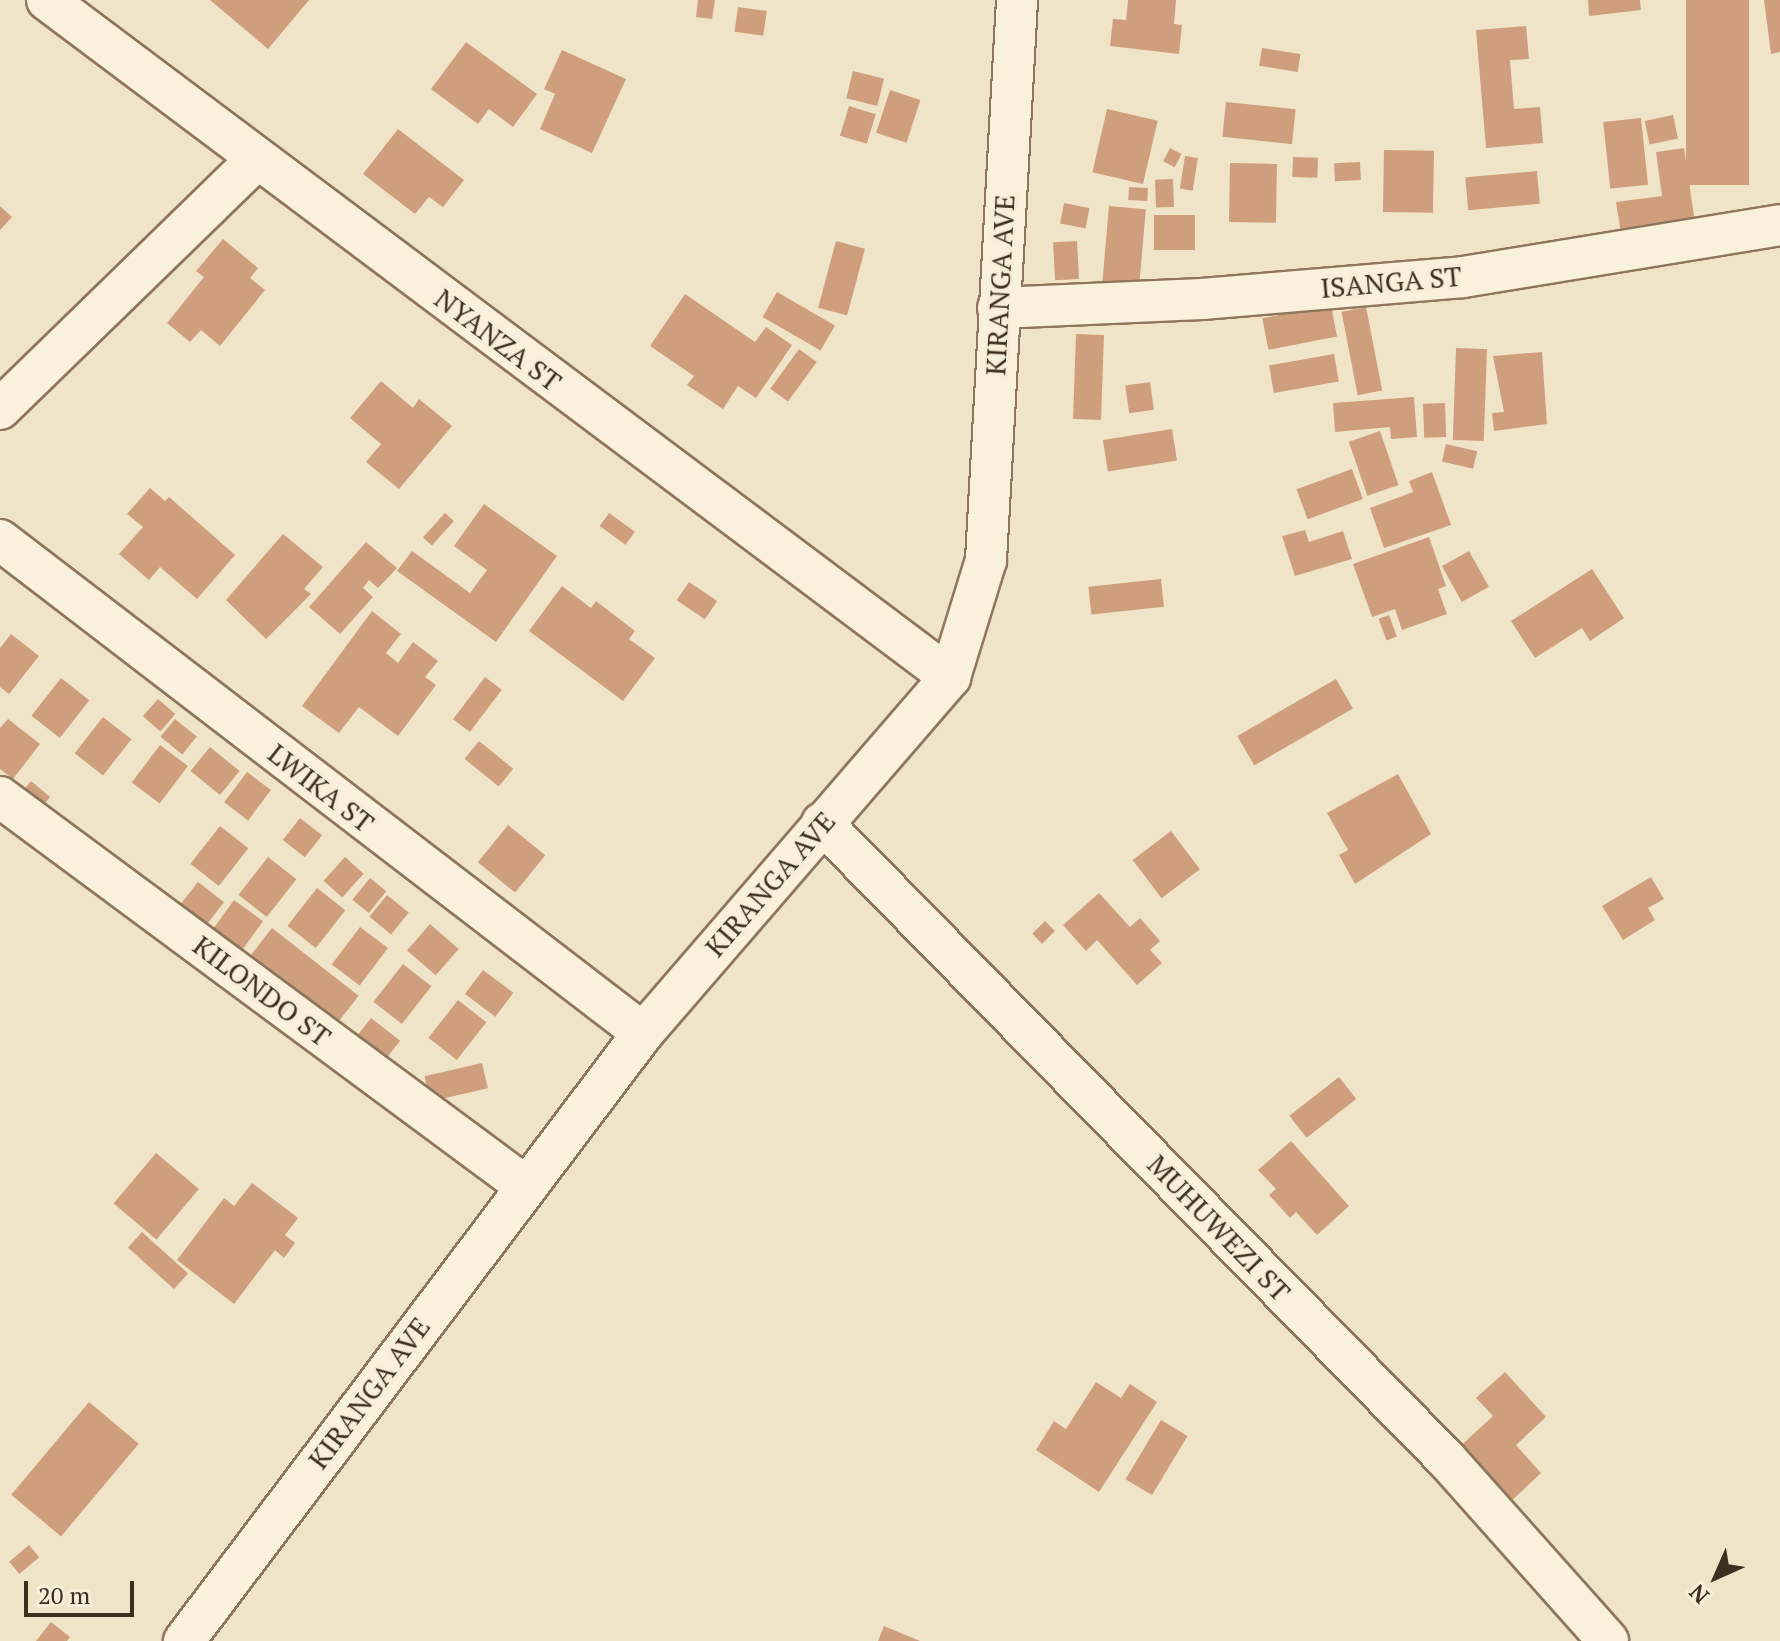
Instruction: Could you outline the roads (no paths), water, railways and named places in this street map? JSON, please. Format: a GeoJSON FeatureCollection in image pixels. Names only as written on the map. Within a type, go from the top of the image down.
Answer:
{"type":"FeatureCollection","features":[{"type":"Feature","properties":{"kind":"street","name":"NYANZA ST"},"geometry":{"type":"LineString","coordinates":[[47,0],[256,160],[950,677]]}},
{"type":"Feature","properties":{"kind":"street","name":"KIRANGA AVE"},"geometry":{"type":"LineString","coordinates":[[184,1641],[524,1185],[643,1033],[950,677],[986,560],[1017,0]]}},
{"type":"Feature","properties":{"kind":"street"},"geometry":{"type":"LineString","coordinates":[[0,409],[256,160]]}},
{"type":"Feature","properties":{"kind":"street","name":"ISANGA ST"},"geometry":{"type":"LineString","coordinates":[[998,308],[1202,299],[1463,277],[1780,225]]}},
{"type":"Feature","properties":{"kind":"street","name":"LWIKA ST"},"geometry":{"type":"LineString","coordinates":[[0,540],[643,1033]]}},
{"type":"Feature","properties":{"kind":"street","name":"KILONDO ST"},"geometry":{"type":"LineString","coordinates":[[0,797],[524,1185]]}},
{"type":"Feature","properties":{"kind":"street","name":"MUHUWEZI ST"},"geometry":{"type":"LineString","coordinates":[[822,823],[1447,1460],[1608,1641]]}}]}
